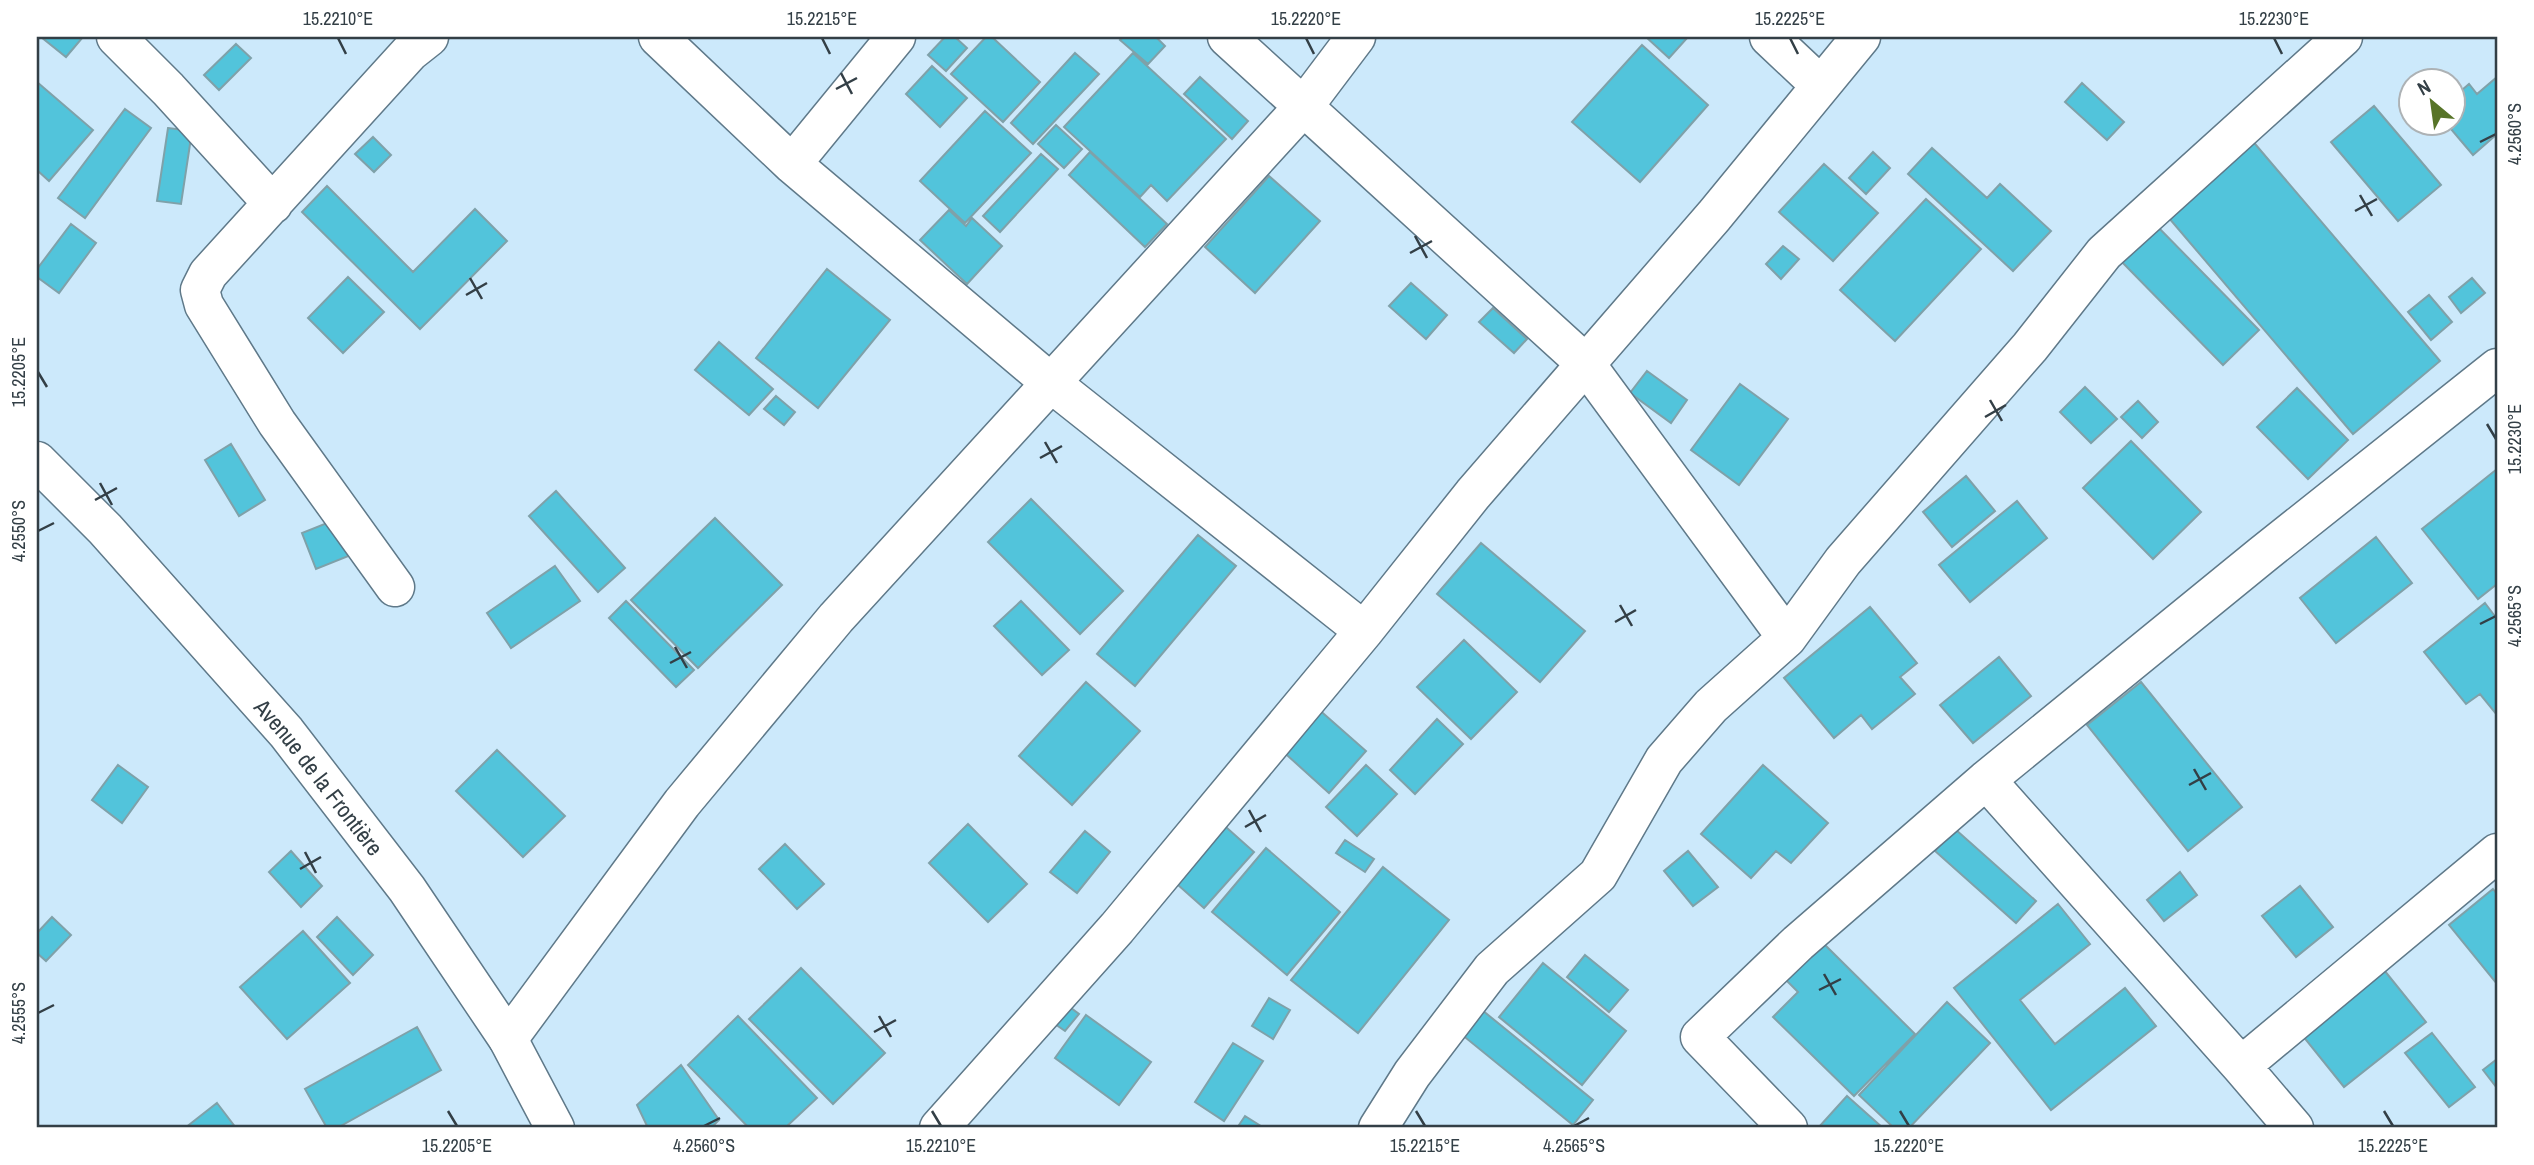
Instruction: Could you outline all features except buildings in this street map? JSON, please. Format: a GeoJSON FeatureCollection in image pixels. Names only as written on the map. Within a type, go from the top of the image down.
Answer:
{"type":"FeatureCollection","features":[{"type":"Feature","properties":{"kind":"street"},"geometry":{"type":"LineString","coordinates":[[116,37],[168,89],[273,204]]}},
{"type":"Feature","properties":{"kind":"street"},"geometry":{"type":"LineString","coordinates":[[395,587],[277,422],[204,305],[200,289],[208,274],[410,52],[429,37]]}},
{"type":"Feature","properties":{"kind":"street"},"geometry":{"type":"LineString","coordinates":[[658,37],[792,164],[1051,383],[1364,631]]}},
{"type":"Feature","properties":{"kind":"street"},"geometry":{"type":"LineString","coordinates":[[792,164],[896,37]]}},
{"type":"Feature","properties":{"kind":"street"},"geometry":{"type":"LineString","coordinates":[[1227,37],[1585,363],[1787,638]]}},
{"type":"Feature","properties":{"kind":"street"},"geometry":{"type":"LineString","coordinates":[[508,1039],[682,803],[836,618],[1304,106],[1356,37]]}},
{"type":"Feature","properties":{"kind":"street"},"geometry":{"type":"LineString","coordinates":[[1769,37],[1820,85]]}},
{"type":"Feature","properties":{"kind":"street"},"geometry":{"type":"LineString","coordinates":[[939,1128],[1117,928],[1364,631],[1473,494],[1714,216],[1861,37]]}},
{"type":"Feature","properties":{"kind":"street"},"geometry":{"type":"LineString","coordinates":[[1378,1128],[1412,1074],[1492,969],[1598,875],[1664,760],[1712,706],[1787,638],[1843,561],[2030,347],[2104,253],[2343,37]]}},
{"type":"Feature","properties":{"kind":"street"},"geometry":{"type":"LineString","coordinates":[[1788,1128],[1700,1037],[1798,943],[1986,780],[2497,368]]}},
{"type":"Feature","properties":{"kind":"street","name":"Avenue de la Frontière"},"geometry":{"type":"LineString","coordinates":[[37,461],[104,530],[286,732],[407,889],[508,1039],[555,1128]]}},
{"type":"Feature","properties":{"kind":"street"},"geometry":{"type":"LineString","coordinates":[[1986,780],[2294,1128]]}},
{"type":"Feature","properties":{"kind":"street"},"geometry":{"type":"LineString","coordinates":[[2241,1066],[2497,853]]}}]}
